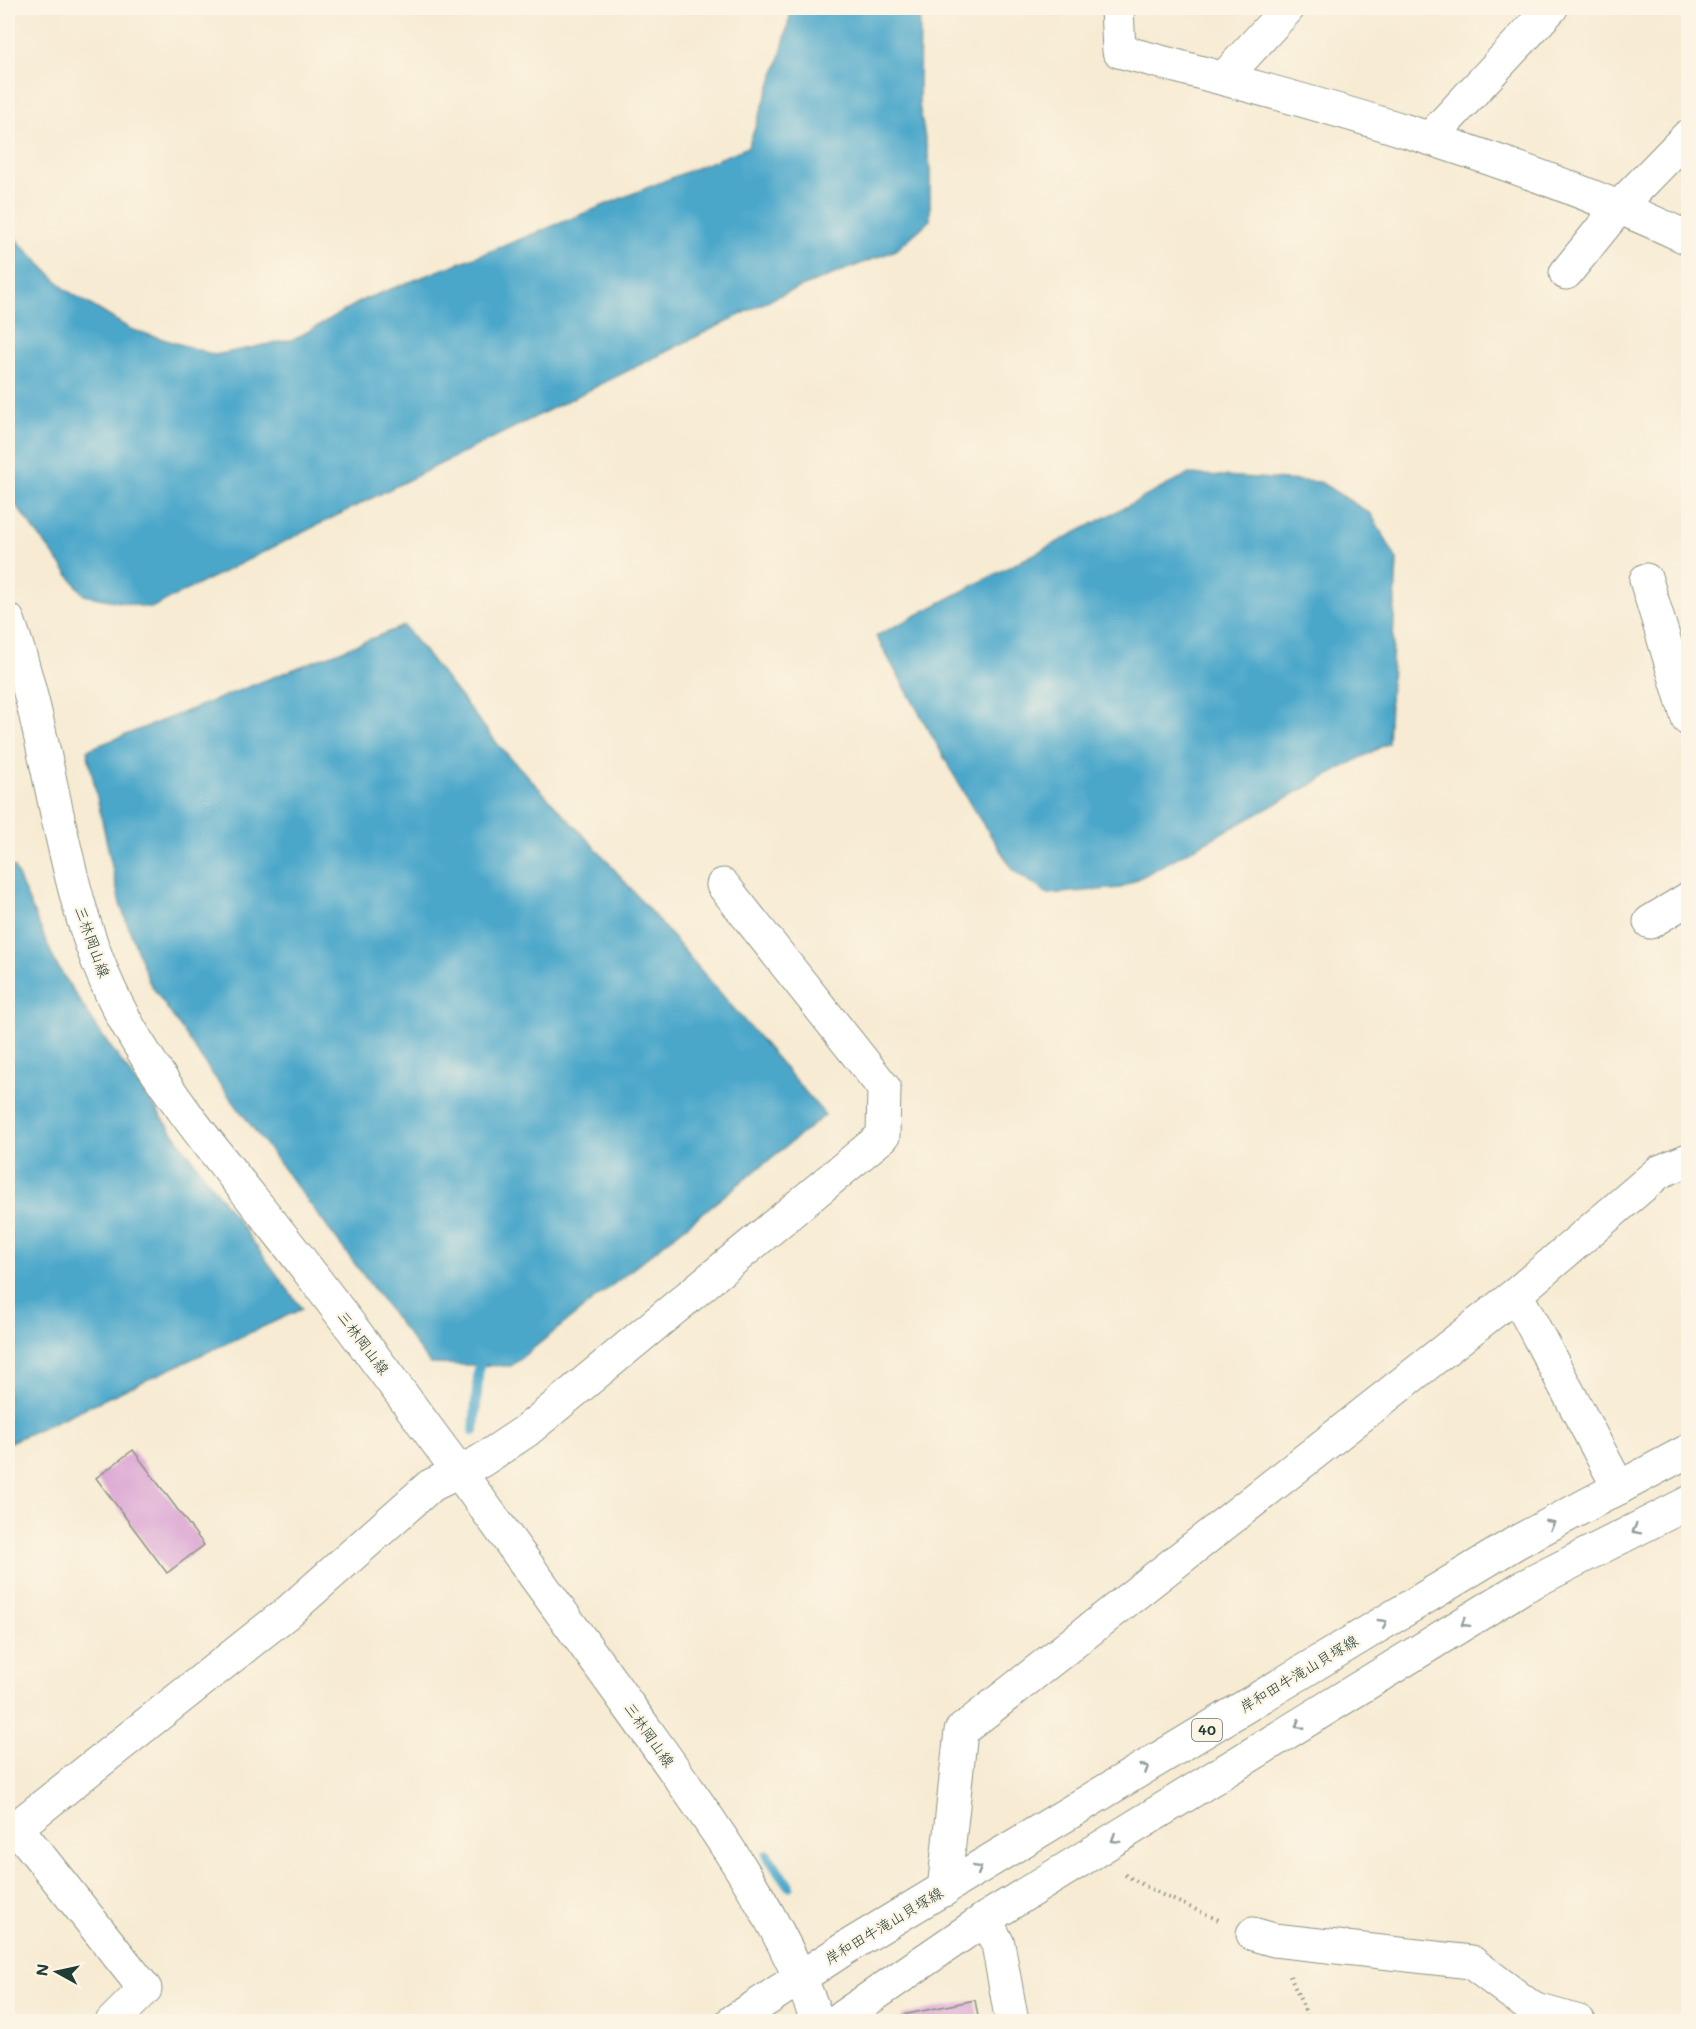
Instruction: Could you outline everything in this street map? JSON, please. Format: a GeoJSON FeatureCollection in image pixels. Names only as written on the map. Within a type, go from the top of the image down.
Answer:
{"type":"FeatureCollection","features":[{"type":"Feature","properties":{"kind":"street"},"geometry":{"type":"LineString","coordinates":[[1117,8],[1119,51],[1224,78],[1431,137],[1620,206],[1689,238]]}},
{"type":"Feature","properties":{"kind":"street"},"geometry":{"type":"LineString","coordinates":[[1224,78],[1288,8]]}},
{"type":"Feature","properties":{"kind":"street"},"geometry":{"type":"LineString","coordinates":[[1431,137],[1551,8]]}},
{"type":"Feature","properties":{"kind":"street"},"geometry":{"type":"LineString","coordinates":[[1566,273],[1620,206],[1689,136]]}},
{"type":"Feature","properties":{"kind":"street"},"geometry":{"type":"LineString","coordinates":[[1646,580],[1689,719]]}},
{"type":"Feature","properties":{"kind":"street","name":"三林岡山線"},"geometry":{"type":"LineString","coordinates":[[8,620],[41,728],[80,913],[103,977],[130,1030],[185,1110],[460,1470],[717,1830],[784,1940],[802,1977],[818,2022]]}},
{"type":"Feature","properties":{"kind":"street"},"geometry":{"type":"LineString","coordinates":[[112,2022],[145,1989],[12,1831],[288,1612],[430,1485],[482,1461],[526,1431],[883,1136],[884,1088],[723,885]]}},
{"type":"Feature","properties":{"kind":"street"},"geometry":{"type":"LineString","coordinates":[[1650,922],[1689,898]]}},
{"type":"Feature","properties":{"kind":"street"},"geometry":{"type":"LineString","coordinates":[[944,1890],[961,1731],[1516,1294],[1659,1172],[1689,1160]]}},
{"type":"Feature","properties":{"kind":"street"},"geometry":{"type":"LineString","coordinates":[[1516,1294],[1619,1488]]}},
{"type":"Feature","properties":{"kind":"street","name":"岸和田牛滝山貝塚線"},"geometry":{"type":"LineString","coordinates":[[732,2022],[944,1890],[1516,1542],[1689,1451]]}},
{"type":"Feature","properties":{"kind":"street"},"geometry":{"type":"LineString","coordinates":[[835,2022],[985,1919],[1524,1587],[1689,1503]]}},
{"type":"Feature","properties":{"kind":"street"},"geometry":{"type":"LineString","coordinates":[[985,1919],[998,1944],[1012,2022]]}},
{"type":"Feature","properties":{"kind":"street"},"geometry":{"type":"LineString","coordinates":[[1263,1937],[1471,1962],[1533,2009],[1578,2022]]}},
{"type":"Feature","properties":{"kind":"path"},"geometry":{"type":"LineString","coordinates":[[1121,1872],[1158,1893],[1263,1937],[1310,2022]]}},
{"type":"Feature","properties":{"kind":"water"},"geometry":{"type":"Polygon","coordinates":[[[792,8],[920,8],[919,105],[930,166],[930,220],[896,250],[778,296],[151,608],[84,595],[8,495],[8,231],[66,290],[130,329],[215,355],[295,339],[365,299],[501,247],[748,147],[780,58],[792,8]]]}},
{"type":"Feature","properties":{"kind":"water"},"geometry":{"type":"Polygon","coordinates":[[[1189,474],[1320,482],[1371,514],[1397,560],[1388,743],[1121,888],[1048,894],[1014,871],[972,807],[876,636],[1189,474]]]}},
{"type":"Feature","properties":{"kind":"water"},"geometry":{"type":"Polygon","coordinates":[[[404,626],[500,747],[602,855],[825,1115],[511,1366],[430,1364],[211,1072],[149,982],[120,904],[87,750],[404,626]]]}},
{"type":"Feature","properties":{"kind":"water"},"geometry":{"type":"Polygon","coordinates":[[[8,866],[14,867],[56,964],[101,1034],[302,1309],[8,1443],[8,866]]]}},
{"type":"Feature","properties":{"kind":"building"},"geometry":{"type":"Polygon","coordinates":[[[133,1450],[204,1545],[167,1573],[96,1478],[133,1450]]]}},
{"type":"Feature","properties":{"kind":"building"},"geometry":{"type":"Polygon","coordinates":[[[975,2000],[979,2022],[900,2022],[903,2015],[975,2000]]]}},
{"type":"Feature","properties":{"kind":"waterway"},"geometry":{"type":"LineString","coordinates":[[474,1431],[479,1365]]}},
{"type":"Feature","properties":{"kind":"waterway"},"geometry":{"type":"LineString","coordinates":[[767,1855],[789,1886]]}}]}
